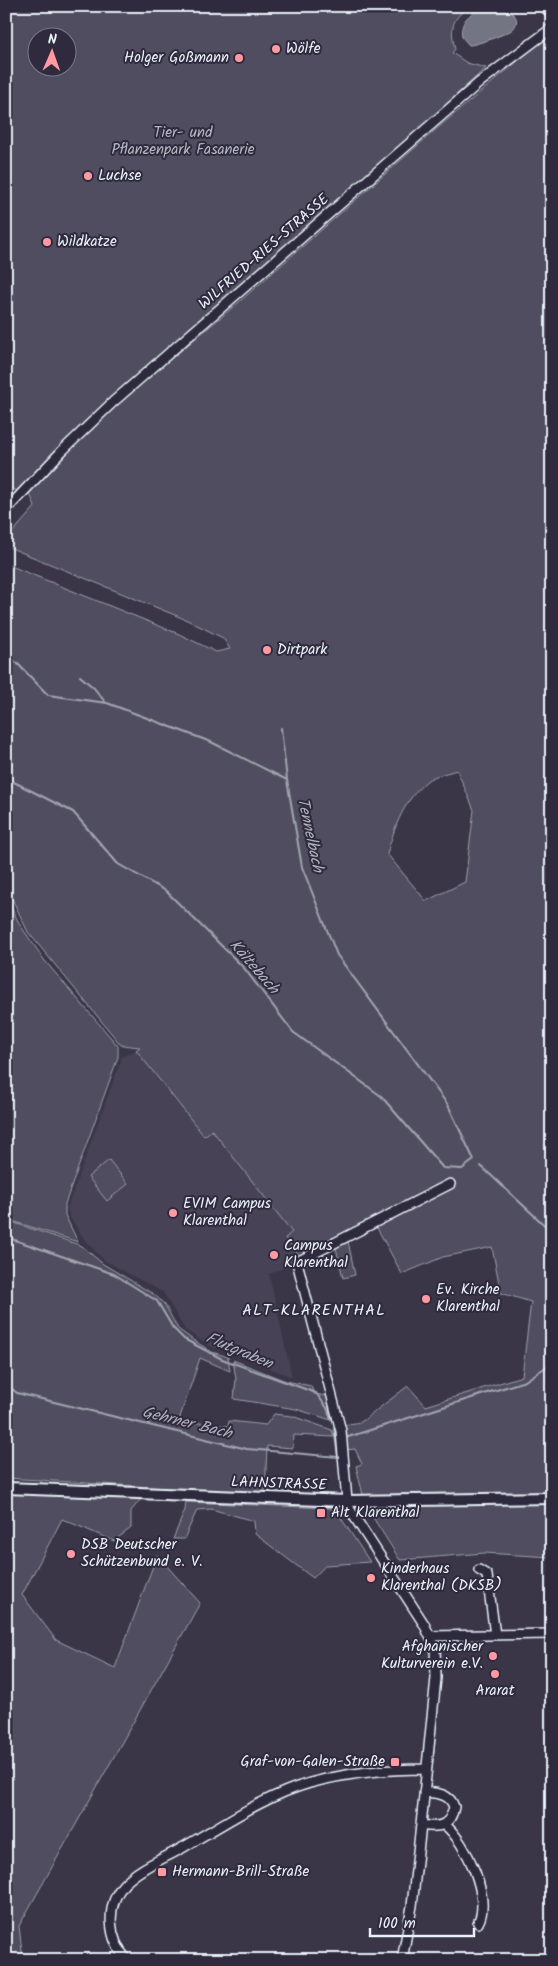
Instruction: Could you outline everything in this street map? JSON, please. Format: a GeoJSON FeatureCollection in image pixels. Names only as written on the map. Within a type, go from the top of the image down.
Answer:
{"type":"FeatureCollection","features":[{"type":"Feature","properties":{"kind":"main road"},"geometry":{"type":"LineString","coordinates":[[545,6],[552,13]]}},
{"type":"Feature","properties":{"kind":"main road","name":"LAHNSTRASSE"},"geometry":{"type":"LineString","coordinates":[[6,1488],[347,1501],[552,1498]]}},
{"type":"Feature","properties":{"kind":"street","name":"WILFRIED-RIES-STRASSE"},"geometry":{"type":"LineString","coordinates":[[6,510],[62,451],[120,396],[480,82],[552,28]]}},
{"type":"Feature","properties":{"kind":"street"},"geometry":{"type":"LineString","coordinates":[[402,1960],[412,1906],[421,1825],[437,1663],[435,1647],[431,1636],[360,1528],[347,1501],[341,1431],[297,1262],[450,1184]]}},
{"type":"Feature","properties":{"kind":"street"},"geometry":{"type":"LineString","coordinates":[[479,1570],[487,1575],[495,1635]]}},
{"type":"Feature","properties":{"kind":"street"},"geometry":{"type":"LineString","coordinates":[[431,1636],[552,1634]]}},
{"type":"Feature","properties":{"kind":"street"},"geometry":{"type":"LineString","coordinates":[[127,1960],[115,1942],[111,1917],[117,1895],[132,1876],[236,1817],[293,1789],[324,1779],[426,1769]]}},
{"type":"Feature","properties":{"kind":"street"},"geometry":{"type":"LineString","coordinates":[[421,1825],[436,1827],[444,1825],[452,1815],[453,1804],[443,1795],[424,1792]]}},
{"type":"Feature","properties":{"kind":"street"},"geometry":{"type":"LineString","coordinates":[[444,1825],[455,1834],[476,1874],[480,1887],[483,1915],[478,1924]]}},
{"type":"Feature","properties":{"kind":"shaded area","name":"EVIM Campus Klarenthal"},"geometry":{"type":"Polygon","coordinates":[[[136,1050],[204,1136],[212,1130],[292,1232],[301,1257],[295,1263],[269,1274],[292,1377],[236,1355],[226,1348],[214,1348],[185,1330],[163,1292],[105,1261],[87,1243],[70,1218],[67,1208],[122,1057],[136,1050]]]}},
{"type":"Feature","properties":{"kind":"green space","name":"Tier- und Pflanzenpark Fasanerie"},"geometry":{"type":"Polygon","coordinates":[[[6,6],[470,6],[459,15],[454,24],[455,49],[452,53],[467,63],[486,68],[343,197],[80,426],[17,491],[11,488],[6,493],[6,6]]]}},
{"type":"Feature","properties":{"kind":"green space"},"geometry":{"type":"Polygon","coordinates":[[[549,35],[552,35],[552,1492],[363,1495],[356,1466],[362,1464],[355,1449],[345,1450],[343,1425],[361,1422],[408,1386],[426,1406],[522,1376],[531,1302],[501,1293],[492,1247],[443,1257],[402,1274],[376,1226],[301,1257],[285,1238],[292,1232],[212,1130],[204,1136],[136,1050],[140,1047],[121,1045],[28,932],[6,886],[6,564],[179,634],[216,652],[230,649],[223,638],[187,620],[6,546],[6,540],[35,507],[31,496],[26,494],[94,423],[238,303],[440,126],[549,35]],[[457,770],[428,780],[413,796],[402,814],[393,833],[387,854],[426,901],[465,882],[474,810],[457,770]]]}},
{"type":"Feature","properties":{"kind":"green space"},"geometry":{"type":"Polygon","coordinates":[[[6,897],[20,925],[45,961],[118,1046],[118,1057],[65,1204],[65,1215],[78,1242],[6,1219],[6,897]]]}},
{"type":"Feature","properties":{"kind":"green space"},"geometry":{"type":"Polygon","coordinates":[[[109,1160],[128,1184],[107,1201],[88,1177],[109,1160]]]}},
{"type":"Feature","properties":{"kind":"green space"},"geometry":{"type":"Polygon","coordinates":[[[6,1220],[82,1246],[103,1264],[155,1295],[165,1305],[178,1329],[212,1352],[228,1357],[230,1371],[200,1358],[180,1417],[182,1421],[228,1426],[229,1421],[266,1425],[274,1414],[292,1416],[332,1430],[334,1437],[294,1435],[293,1448],[267,1446],[265,1494],[6,1478],[6,1220]]]}},
{"type":"Feature","properties":{"kind":"green space"},"geometry":{"type":"Polygon","coordinates":[[[348,1241],[355,1275],[343,1278],[336,1248],[348,1241]]]}},
{"type":"Feature","properties":{"kind":"green space"},"geometry":{"type":"Polygon","coordinates":[[[233,1360],[286,1381],[311,1386],[314,1394],[327,1396],[331,1420],[296,1409],[234,1399],[236,1379],[233,1360]]]}},
{"type":"Feature","properties":{"kind":"green space"},"geometry":{"type":"Polygon","coordinates":[[[6,1491],[141,1499],[131,1511],[131,1528],[114,1541],[62,1519],[22,1595],[56,1640],[115,1668],[157,1555],[200,1603],[19,1926],[23,1960],[6,1960],[6,1491]]]}},
{"type":"Feature","properties":{"kind":"green space"},"geometry":{"type":"Polygon","coordinates":[[[186,1502],[329,1508],[337,1512],[370,1562],[326,1565],[313,1578],[255,1534],[254,1521],[211,1509],[197,1510],[184,1539],[173,1539],[185,1510],[186,1502]]]}},
{"type":"Feature","properties":{"kind":"green space"},"geometry":{"type":"Polygon","coordinates":[[[520,1502],[552,1505],[552,1557],[484,1553],[400,1560],[372,1516],[374,1508],[520,1502]]]}},
{"type":"Feature","properties":{"kind":"water"},"geometry":{"type":"Polygon","coordinates":[[[487,7],[503,9],[509,12],[516,18],[516,23],[513,29],[505,33],[469,45],[462,37],[465,21],[476,11],[487,7]]]}},
{"type":"Feature","properties":{"kind":"waterway","name":"Tennelbach"},"geometry":{"type":"LineString","coordinates":[[6,656],[17,663],[48,695],[107,703],[211,742],[287,780],[302,867],[337,955],[448,1105],[474,1160],[462,1169],[443,1168],[381,1096],[293,1032],[244,968],[166,891],[118,864],[73,812],[6,778]]}},
{"type":"Feature","properties":{"kind":"waterway"},"geometry":{"type":"LineString","coordinates":[[80,676],[94,688],[106,703]]}},
{"type":"Feature","properties":{"kind":"waterway"},"geometry":{"type":"LineString","coordinates":[[281,728],[287,780]]}},
{"type":"Feature","properties":{"kind":"waterway","name":"Kältebach"},"geometry":{"type":"LineString","coordinates":[[481,1166],[552,1232]]}},
{"type":"Feature","properties":{"kind":"waterway","name":"Flutgraben"},"geometry":{"type":"LineString","coordinates":[[6,1237],[114,1274],[157,1301],[173,1328],[184,1339],[222,1359],[316,1393],[327,1408],[331,1419]]}},
{"type":"Feature","properties":{"kind":"waterway","name":"Gehrner Bach"},"geometry":{"type":"LineString","coordinates":[[345,1438],[525,1381],[552,1363]]}},
{"type":"Feature","properties":{"kind":"waterway","name":"Gehrner Bach"},"geometry":{"type":"LineString","coordinates":[[6,1384],[17,1393],[247,1449],[338,1457],[334,1428]]}},
{"type":"Feature","properties":{"kind":"place","name":"Wölfe"},"geometry":{"type":"Point","coordinates":[276,49]}},
{"type":"Feature","properties":{"kind":"place","name":"Holger Goßmann"},"geometry":{"type":"Point","coordinates":[239,58]}},
{"type":"Feature","properties":{"kind":"place","name":"Luchse"},"geometry":{"type":"Point","coordinates":[88,176]}},
{"type":"Feature","properties":{"kind":"place","name":"Wildkatze"},"geometry":{"type":"Point","coordinates":[47,242]}},
{"type":"Feature","properties":{"kind":"place","name":"Dirtpark"},"geometry":{"type":"Point","coordinates":[267,650]}},
{"type":"Feature","properties":{"kind":"place","name":"EVIM Campus Klarenthal"},"geometry":{"type":"Point","coordinates":[173,1213]}},
{"type":"Feature","properties":{"kind":"place","name":"Campus Klarenthal"},"geometry":{"type":"Point","coordinates":[274,1255]}},
{"type":"Feature","properties":{"kind":"place","name":"Ev. Kirche Klarenthal"},"geometry":{"type":"Point","coordinates":[426,1299]}},
{"type":"Feature","properties":{"kind":"place","name":"Alt Klarenthal"},"geometry":{"type":"Point","coordinates":[321,1513]}},
{"type":"Feature","properties":{"kind":"place","name":"DSB Deutscher Schützenbund e. V."},"geometry":{"type":"Point","coordinates":[71,1554]}},
{"type":"Feature","properties":{"kind":"place","name":"Kinderhaus Klarenthal (DKSB)"},"geometry":{"type":"Point","coordinates":[371,1578]}},
{"type":"Feature","properties":{"kind":"place","name":"Afghanischer Kulturverein e.V."},"geometry":{"type":"Point","coordinates":[493,1656]}},
{"type":"Feature","properties":{"kind":"place","name":"Ararat"},"geometry":{"type":"Point","coordinates":[495,1674]}},
{"type":"Feature","properties":{"kind":"place","name":"Graf-von-Galen-Straße"},"geometry":{"type":"Point","coordinates":[395,1762]}},
{"type":"Feature","properties":{"kind":"place","name":"Hermann-Brill-Straße"},"geometry":{"type":"Point","coordinates":[162,1872]}},
{"type":"Feature","properties":{"kind":"district","name":"ALT-KLARENTHAL"},"geometry":{"type":"Point","coordinates":[314,1310]}}]}
